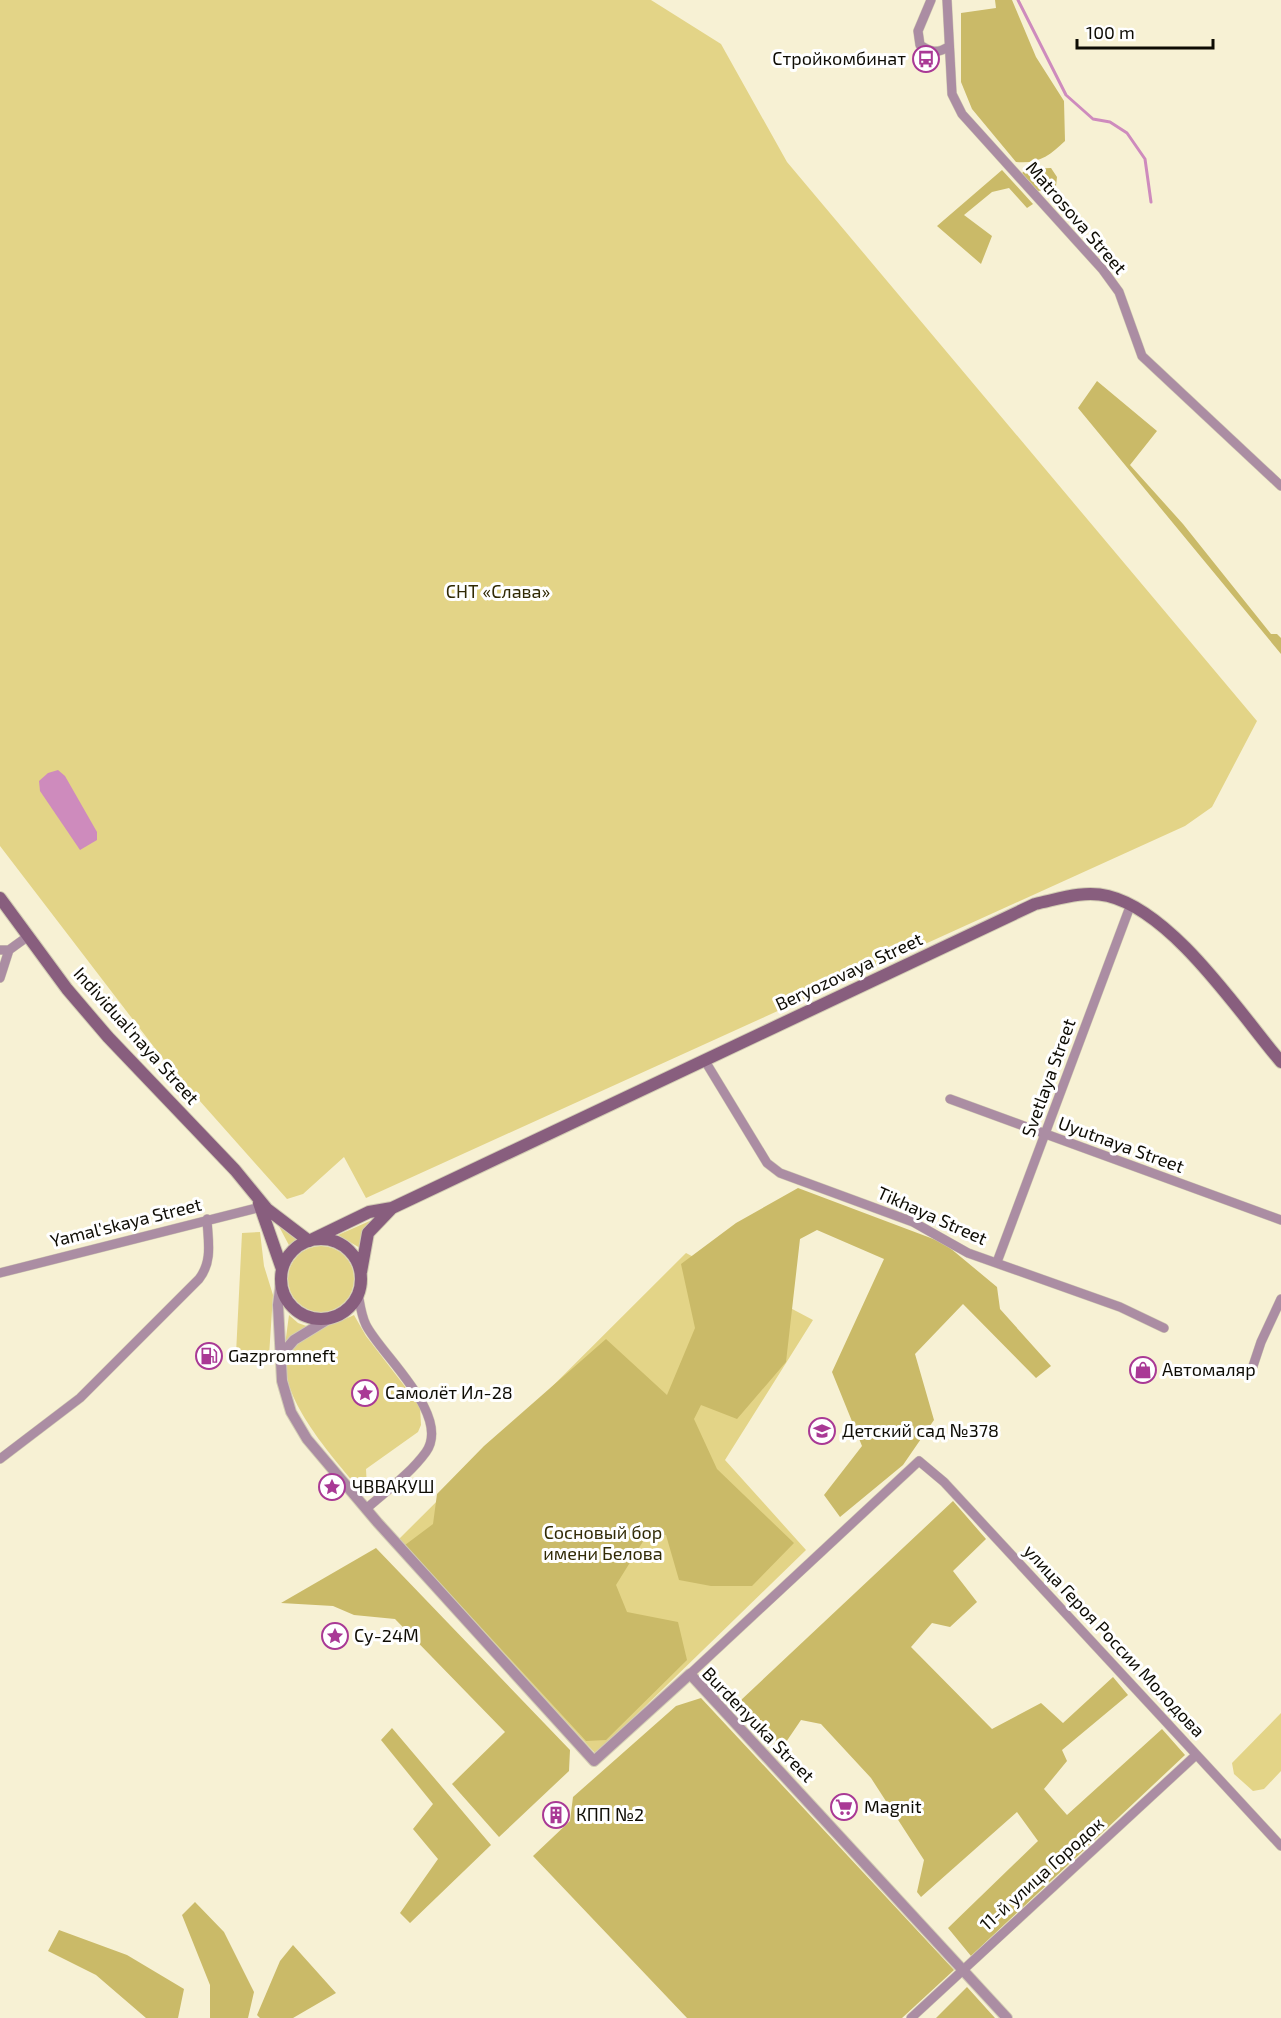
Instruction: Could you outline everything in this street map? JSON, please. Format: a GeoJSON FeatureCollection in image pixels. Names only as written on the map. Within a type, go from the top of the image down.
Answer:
{"type":"FeatureCollection","features":[{"type":"Feature","properties":{"kind":"main road","name":"Beryozovaya Street"},"geometry":{"type":"LineString","coordinates":[[309,1241],[369,1212],[392,1208],[1035,904],[1082,894],[1107,896],[1131,904],[1148,914],[1180,941],[1281,1062]]}},
{"type":"Feature","properties":{"kind":"main road","name":"Individual'naya Street"},"geometry":{"type":"LineString","coordinates":[[0,898],[66,989],[108,1037],[253,1191],[267,1209],[309,1241]]}},
{"type":"Feature","properties":{"kind":"main road","name":"Individual'naya Street"},"geometry":{"type":"LineString","coordinates":[[253,1191],[261,1207],[282,1269]]}},
{"type":"Feature","properties":{"kind":"main road","name":"Beryozovaya Street"},"geometry":{"type":"LineString","coordinates":[[361,1276],[368,1233],[392,1208]]}},
{"type":"Feature","properties":{"kind":"main road"},"geometry":{"type":"LineString","coordinates":[[321,1239],[343,1246],[358,1264],[361,1276],[358,1293],[342,1313],[330,1318],[319,1319],[297,1311],[289,1304],[281,1282],[282,1269],[292,1252],[309,1241],[321,1239]]}},
{"type":"Feature","properties":{"kind":"street"},"geometry":{"type":"LineString","coordinates":[[931,0],[918,31],[920,45],[930,52],[940,52],[948,47]]}},
{"type":"Feature","properties":{"kind":"street","name":"Matrosova Street"},"geometry":{"type":"LineString","coordinates":[[947,0],[952,94],[962,114],[1103,270],[1119,292],[1142,356],[1281,486]]}},
{"type":"Feature","properties":{"kind":"street","name":"Svetlaya Street"},"geometry":{"type":"LineString","coordinates":[[998,1262],[1131,904]]}},
{"type":"Feature","properties":{"kind":"street"},"geometry":{"type":"LineString","coordinates":[[0,978],[4,950],[27,937]]}},
{"type":"Feature","properties":{"kind":"street","name":"Tikhaya Street"},"geometry":{"type":"LineString","coordinates":[[705,1061],[767,1163],[780,1173],[913,1222],[969,1253],[1120,1307],[1164,1328]]}},
{"type":"Feature","properties":{"kind":"street","name":"Uyutnaya Street"},"geometry":{"type":"LineString","coordinates":[[950,1099],[1281,1220]]}},
{"type":"Feature","properties":{"kind":"street","name":"Yamal'skaya Street"},"geometry":{"type":"LineString","coordinates":[[0,1273],[261,1207]]}},
{"type":"Feature","properties":{"kind":"street"},"geometry":{"type":"LineString","coordinates":[[0,1459],[80,1398],[199,1279],[205,1272],[209,1257],[207,1219]]}},
{"type":"Feature","properties":{"kind":"street"},"geometry":{"type":"LineString","coordinates":[[281,1282],[278,1316],[282,1354],[279,1365],[291,1412],[307,1439],[366,1509],[408,1472],[428,1450],[431,1435],[425,1408],[366,1325],[358,1293]]}},
{"type":"Feature","properties":{"kind":"street"},"geometry":{"type":"LineString","coordinates":[[1251,1372],[1261,1342],[1281,1299]]}},
{"type":"Feature","properties":{"kind":"street"},"geometry":{"type":"LineString","coordinates":[[282,1354],[294,1340],[330,1318]]}},
{"type":"Feature","properties":{"kind":"street","name":"улица Героя России Молодова"},"geometry":{"type":"LineString","coordinates":[[690,1674],[919,1461],[944,1482],[1281,1846]]}},
{"type":"Feature","properties":{"kind":"street","name":"Burdenyuka Street"},"geometry":{"type":"LineString","coordinates":[[366,1509],[594,1761],[690,1674],[1007,2018]]}},
{"type":"Feature","properties":{"kind":"street","name":"11-й улица Городок"},"geometry":{"type":"LineString","coordinates":[[911,2018],[1196,1755]]}},
{"type":"Feature","properties":{"kind":"green space","name":"СНТ «Слава»"},"geometry":{"type":"Polygon","coordinates":[[[0,0],[651,0],[721,44],[787,162],[1257,721],[1212,807],[1185,826],[366,1198],[344,1157],[303,1194],[287,1199],[167,1064],[0,846],[0,0]]]}},
{"type":"Feature","properties":{"kind":"green space"},"geometry":{"type":"Polygon","coordinates":[[[995,0],[1012,0],[1036,57],[1064,101],[1065,141],[1049,155],[1031,162],[1016,162],[972,109],[961,82],[961,13],[996,8],[995,0]]]}},
{"type":"Feature","properties":{"kind":"green space"},"geometry":{"type":"Polygon","coordinates":[[[1051,168],[1057,177],[1056,186],[1050,190],[1037,191],[1022,173],[1027,169],[1051,168]]]}},
{"type":"Feature","properties":{"kind":"green space"},"geometry":{"type":"Polygon","coordinates":[[[1002,170],[1033,204],[1027,208],[1009,188],[992,192],[964,215],[992,236],[981,264],[937,226],[1002,170]]]}},
{"type":"Feature","properties":{"kind":"green space"},"geometry":{"type":"Polygon","coordinates":[[[1097,381],[1157,431],[1130,465],[1183,524],[1271,634],[1277,634],[1281,638],[1281,654],[1078,408],[1097,381]]]}},
{"type":"Feature","properties":{"kind":"green space","name":"Сосновый бор имени Белова"},"geometry":{"type":"Polygon","coordinates":[[[798,1188],[944,1243],[997,1287],[1000,1309],[1051,1366],[1036,1378],[963,1304],[915,1354],[934,1420],[903,1465],[840,1517],[824,1495],[862,1446],[832,1372],[884,1259],[817,1230],[800,1239],[786,1362],[737,1419],[701,1405],[694,1419],[717,1469],[794,1543],[752,1586],[711,1586],[679,1580],[666,1535],[647,1535],[616,1585],[627,1612],[678,1622],[687,1660],[606,1740],[586,1741],[405,1545],[433,1524],[437,1494],[484,1446],[606,1339],[667,1395],[695,1328],[681,1264],[736,1223],[798,1188]]]}},
{"type":"Feature","properties":{"kind":"green space"},"geometry":{"type":"Polygon","coordinates":[[[274,1217],[301,1239],[291,1249],[274,1217]]]}},
{"type":"Feature","properties":{"kind":"green space"},"geometry":{"type":"Polygon","coordinates":[[[372,1220],[363,1235],[360,1248],[338,1235],[372,1220]]]}},
{"type":"Feature","properties":{"kind":"green space"},"geometry":{"type":"Polygon","coordinates":[[[260,1232],[264,1266],[273,1295],[269,1356],[236,1354],[242,1233],[260,1232]]]}},
{"type":"Feature","properties":{"kind":"green space"},"geometry":{"type":"Polygon","coordinates":[[[315,1246],[327,1246],[339,1251],[349,1261],[354,1279],[352,1292],[339,1307],[327,1312],[315,1312],[303,1307],[293,1297],[288,1285],[288,1273],[293,1261],[303,1251],[315,1246]]]}},
{"type":"Feature","properties":{"kind":"green space","name":"Сосновый бор имени Белова"},"geometry":{"type":"Polygon","coordinates":[[[686,1253],[813,1320],[725,1460],[806,1550],[596,1754],[398,1540],[686,1253]]]}},
{"type":"Feature","properties":{"kind":"green space"},"geometry":{"type":"Polygon","coordinates":[[[289,1315],[298,1323],[312,1328],[285,1345],[289,1315]]]}},
{"type":"Feature","properties":{"kind":"green space"},"geometry":{"type":"Polygon","coordinates":[[[354,1315],[366,1336],[420,1406],[421,1425],[418,1432],[366,1469],[367,1488],[360,1490],[307,1422],[295,1401],[288,1381],[286,1362],[293,1347],[306,1336],[354,1315]]]}},
{"type":"Feature","properties":{"kind":"green space"},"geometry":{"type":"Polygon","coordinates":[[[953,1501],[986,1539],[953,1571],[977,1602],[950,1627],[932,1623],[911,1647],[992,1729],[1041,1703],[1063,1723],[1113,1677],[1128,1695],[1062,1750],[1067,1761],[1044,1789],[1067,1815],[1162,1729],[1185,1755],[971,1956],[948,1928],[1038,1841],[1017,1812],[921,1897],[917,1892],[924,1860],[871,1778],[821,1724],[801,1720],[782,1748],[740,1701],[953,1501]]]}},
{"type":"Feature","properties":{"kind":"green space"},"geometry":{"type":"Polygon","coordinates":[[[376,1548],[570,1750],[569,1771],[499,1837],[452,1784],[505,1732],[395,1619],[354,1615],[333,1606],[281,1603],[376,1548]]]}},
{"type":"Feature","properties":{"kind":"green space"},"geometry":{"type":"Polygon","coordinates":[[[701,1698],[954,1970],[902,2018],[687,2018],[533,1856],[570,1821],[573,1797],[676,1706],[701,1698]]]}},
{"type":"Feature","properties":{"kind":"green space"},"geometry":{"type":"Polygon","coordinates":[[[1281,1713],[1281,1771],[1264,1789],[1253,1791],[1234,1774],[1232,1763],[1281,1713]]]}},
{"type":"Feature","properties":{"kind":"green space"},"geometry":{"type":"Polygon","coordinates":[[[392,1728],[491,1845],[410,1923],[400,1913],[438,1859],[413,1829],[433,1804],[381,1740],[392,1728]]]}},
{"type":"Feature","properties":{"kind":"green space"},"geometry":{"type":"Polygon","coordinates":[[[195,1902],[224,1932],[254,1992],[248,2018],[210,2018],[210,1985],[182,1915],[195,1902]]]}},
{"type":"Feature","properties":{"kind":"green space"},"geometry":{"type":"Polygon","coordinates":[[[59,1930],[127,1955],[184,1989],[178,2018],[146,2018],[96,1975],[48,1951],[59,1930]]]}},
{"type":"Feature","properties":{"kind":"green space"},"geometry":{"type":"Polygon","coordinates":[[[293,1945],[336,1993],[293,2018],[260,2018],[257,2015],[280,1961],[293,1945]]]}},
{"type":"Feature","properties":{"kind":"green space"},"geometry":{"type":"Polygon","coordinates":[[[967,1987],[995,2018],[936,2018],[967,1987]]]}},
{"type":"Feature","properties":{"kind":"shaded area"},"geometry":{"type":"Polygon","coordinates":[[[58,770],[65,776],[97,832],[97,840],[80,850],[40,791],[39,781],[48,773],[58,770]]]}},
{"type":"Feature","properties":{"kind":"waterway"},"geometry":{"type":"LineString","coordinates":[[1018,0],[1066,95],[1093,119],[1110,122],[1127,133],[1145,159],[1151,202]]}},
{"type":"Feature","properties":{"kind":"place","name":"Стройкомбинат"},"geometry":{"type":"Point","coordinates":[926,59]}},
{"type":"Feature","properties":{"kind":"place","name":"Gazpromneft"},"geometry":{"type":"Point","coordinates":[209,1356]}},
{"type":"Feature","properties":{"kind":"place","name":"Автомаляр"},"geometry":{"type":"Point","coordinates":[1143,1370]}},
{"type":"Feature","properties":{"kind":"place","name":"Самолёт Ил-28"},"geometry":{"type":"Point","coordinates":[365,1393]}},
{"type":"Feature","properties":{"kind":"place","name":"Детский сад №378"},"geometry":{"type":"Point","coordinates":[822,1431]}},
{"type":"Feature","properties":{"kind":"place","name":"ЧВВАКУШ"},"geometry":{"type":"Point","coordinates":[332,1487]}},
{"type":"Feature","properties":{"kind":"place","name":"Су-24М"},"geometry":{"type":"Point","coordinates":[335,1636]}},
{"type":"Feature","properties":{"kind":"place","name":"Magnit"},"geometry":{"type":"Point","coordinates":[844,1807]}},
{"type":"Feature","properties":{"kind":"place","name":"КПП №2"},"geometry":{"type":"Point","coordinates":[556,1815]}}]}
